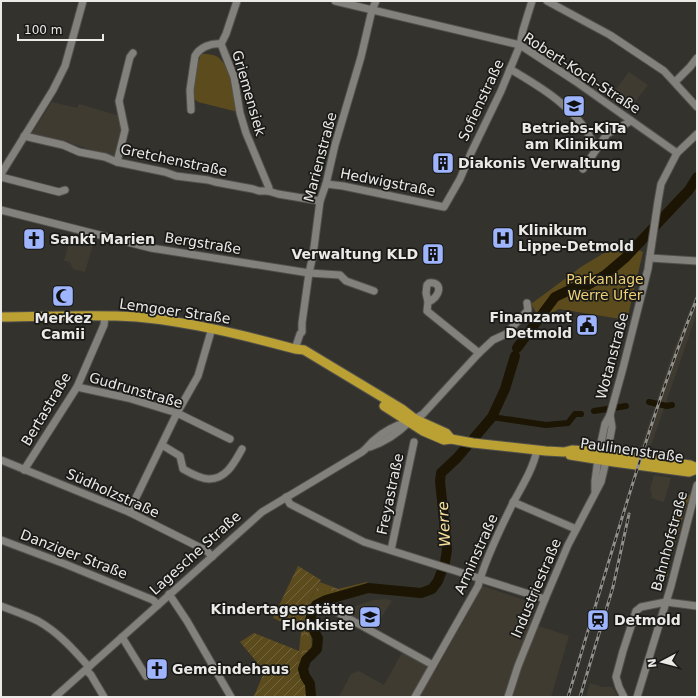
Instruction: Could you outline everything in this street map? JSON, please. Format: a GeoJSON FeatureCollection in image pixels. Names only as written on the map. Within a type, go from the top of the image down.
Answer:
{"type":"FeatureCollection","features":[{"type":"Feature","properties":{"kind":"main road","name":"Lemgoer Straße"},"geometry":{"type":"LineString","coordinates":[[1,316],[105,316],[145,318],[212,328],[295,350],[304,357],[350,382],[412,420]]}},
{"type":"Feature","properties":{"kind":"main road","name":"Paulinenstraße"},"geometry":{"type":"LineString","coordinates":[[412,420],[423,431],[439,438],[564,452],[571,455],[603,456],[690,465],[697,468]]}},
{"type":"Feature","properties":{"kind":"street"},"geometry":{"type":"LineString","coordinates":[[66,190],[59,192],[1,175],[53,90],[65,66],[83,1]]}},
{"type":"Feature","properties":{"kind":"street","name":"Griemensiek"},"geometry":{"type":"LineString","coordinates":[[237,1],[221,44],[234,77],[240,113],[246,133],[269,188],[268,191]]}},
{"type":"Feature","properties":{"kind":"street","name":"Robert-Koch-Straße"},"geometry":{"type":"LineString","coordinates":[[335,1],[520,45],[575,81],[677,153]]}},
{"type":"Feature","properties":{"kind":"street","name":"Marienstraße"},"geometry":{"type":"LineString","coordinates":[[295,350],[302,332],[302,323],[320,201],[326,184],[334,145],[359,64],[372,10],[376,1]]}},
{"type":"Feature","properties":{"kind":"street","name":"Sofienstraße"},"geometry":{"type":"LineString","coordinates":[[444,207],[460,179],[497,100],[520,45],[524,24],[532,1]]}},
{"type":"Feature","properties":{"kind":"street"},"geometry":{"type":"LineString","coordinates":[[548,1],[627,46],[664,71],[697,107]]}},
{"type":"Feature","properties":{"kind":"street"},"geometry":{"type":"LineString","coordinates":[[191,110],[190,90],[195,56],[198,52],[212,43],[221,44]]}},
{"type":"Feature","properties":{"kind":"street"},"geometry":{"type":"LineString","coordinates":[[117,162],[125,130],[119,101],[130,58],[133,53]]}},
{"type":"Feature","properties":{"kind":"street"},"geometry":{"type":"LineString","coordinates":[[675,82],[697,58]]}},
{"type":"Feature","properties":{"kind":"street"},"geometry":{"type":"LineString","coordinates":[[510,69],[539,86],[558,101],[588,132],[591,139]]}},
{"type":"Feature","properties":{"kind":"street"},"geometry":{"type":"LineString","coordinates":[[583,169],[608,134],[632,121]]}},
{"type":"Feature","properties":{"kind":"street"},"geometry":{"type":"LineString","coordinates":[[677,153],[697,134]]}},
{"type":"Feature","properties":{"kind":"street","name":"Gretchenstraße"},"geometry":{"type":"LineString","coordinates":[[24,136],[63,146],[79,152],[105,157],[117,162],[165,172],[176,176],[208,180],[259,191],[268,191],[320,201]]}},
{"type":"Feature","properties":{"kind":"street","name":"Wotanstraße"},"geometry":{"type":"LineString","coordinates":[[603,456],[605,424],[611,411],[627,354],[650,258],[662,184],[677,153]]}},
{"type":"Feature","properties":{"kind":"street","name":"Hedwigstraße"},"geometry":{"type":"LineString","coordinates":[[326,184],[343,186],[444,207]]}},
{"type":"Feature","properties":{"kind":"street","name":"Bergstraße"},"geometry":{"type":"LineString","coordinates":[[1,210],[151,248],[309,273]]}},
{"type":"Feature","properties":{"kind":"street"},"geometry":{"type":"LineString","coordinates":[[650,258],[697,262]]}},
{"type":"Feature","properties":{"kind":"street"},"geometry":{"type":"LineString","coordinates":[[309,273],[340,275],[346,281],[374,291]]}},
{"type":"Feature","properties":{"kind":"street"},"geometry":{"type":"LineString","coordinates":[[428,302],[427,311],[432,316],[479,353]]}},
{"type":"Feature","properties":{"kind":"street","name":"Lagesche Straße"},"geometry":{"type":"LineString","coordinates":[[55,697],[262,512],[368,448],[400,431],[412,420],[423,414],[479,353],[493,340],[506,334],[528,310],[527,304]]}},
{"type":"Feature","properties":{"kind":"street","name":"Bertastraße"},"geometry":{"type":"LineString","coordinates":[[24,470],[77,387],[104,325],[105,316]]}},
{"type":"Feature","properties":{"kind":"street"},"geometry":{"type":"LineString","coordinates":[[129,512],[198,376],[212,328]]}},
{"type":"Feature","properties":{"kind":"street","name":"Gudrunstraße"},"geometry":{"type":"LineString","coordinates":[[77,387],[128,398],[178,413],[230,439]]}},
{"type":"Feature","properties":{"kind":"street","name":"Freyastraße"},"geometry":{"type":"LineString","coordinates":[[391,550],[414,442]]}},
{"type":"Feature","properties":{"kind":"street"},"geometry":{"type":"LineString","coordinates":[[162,445],[180,456],[183,470],[195,476],[209,479],[221,476],[232,467],[242,448]]}},
{"type":"Feature","properties":{"kind":"street","name":"Arminstraße"},"geometry":{"type":"LineString","coordinates":[[415,697],[478,586],[513,502],[530,470],[537,450]]}},
{"type":"Feature","properties":{"kind":"street","name":"Industriestraße"},"geometry":{"type":"LineString","coordinates":[[508,697],[518,666],[544,600],[568,544],[587,511],[595,491],[603,456]]}},
{"type":"Feature","properties":{"kind":"street","name":"Südholzstraße"},"geometry":{"type":"LineString","coordinates":[[1,460],[129,512],[207,551],[212,556]]}},
{"type":"Feature","properties":{"kind":"street","name":"Bahnhofstraße"},"geometry":{"type":"LineString","coordinates":[[638,697],[666,602],[697,485]]}},
{"type":"Feature","properties":{"kind":"street"},"geometry":{"type":"LineString","coordinates":[[286,497],[290,504],[364,542],[544,600]]}},
{"type":"Feature","properties":{"kind":"street"},"geometry":{"type":"LineString","coordinates":[[513,502],[576,529]]}},
{"type":"Feature","properties":{"kind":"street","name":"Danziger Straße"},"geometry":{"type":"LineString","coordinates":[[1,540],[153,600],[158,605]]}},
{"type":"Feature","properties":{"kind":"street"},"geometry":{"type":"LineString","coordinates":[[169,594],[187,621],[231,697]]}},
{"type":"Feature","properties":{"kind":"street"},"geometry":{"type":"LineString","coordinates":[[624,697],[616,677],[634,614],[638,608],[666,602],[697,606]]}},
{"type":"Feature","properties":{"kind":"street"},"geometry":{"type":"LineString","coordinates":[[1,606],[32,618],[59,636],[88,668],[104,697]]}},
{"type":"Feature","properties":{"kind":"street"},"geometry":{"type":"LineString","coordinates":[[335,611],[433,666]]}},
{"type":"Feature","properties":{"kind":"street"},"geometry":{"type":"LineString","coordinates":[[122,637],[146,676]]}},
{"type":"Feature","properties":{"kind":"shaded area"},"geometry":{"type":"Polygon","coordinates":[[[629,72],[648,85],[628,111],[609,98],[629,72]]]}},
{"type":"Feature","properties":{"kind":"shaded area"},"geometry":{"type":"Polygon","coordinates":[[[52,102],[77,108],[79,104],[120,116],[122,131],[115,156],[32,133],[52,102]]]}},
{"type":"Feature","properties":{"kind":"shaded area"},"geometry":{"type":"Polygon","coordinates":[[[72,232],[94,241],[85,272],[73,269],[70,262],[64,261],[72,232]]]}},
{"type":"Feature","properties":{"kind":"shaded area"},"geometry":{"type":"Polygon","coordinates":[[[697,291],[697,313],[647,457],[638,456],[673,352],[697,291]]]}},
{"type":"Feature","properties":{"kind":"shaded area"},"geometry":{"type":"Polygon","coordinates":[[[654,475],[671,478],[664,502],[651,498],[652,492],[650,489],[654,475]]]}},
{"type":"Feature","properties":{"kind":"shaded area"},"geometry":{"type":"Polygon","coordinates":[[[483,586],[536,604],[530,623],[569,636],[551,697],[339,697],[351,674],[359,671],[384,685],[403,651],[436,670],[483,586]]]}},
{"type":"Feature","properties":{"kind":"shaded area"},"geometry":{"type":"Polygon","coordinates":[[[386,599],[392,601],[377,624],[367,619],[363,625],[342,613],[344,610],[373,600],[386,599]]]}},
{"type":"Feature","properties":{"kind":"shaded area"},"geometry":{"type":"Polygon","coordinates":[[[590,683],[602,687],[612,687],[618,697],[586,697],[590,683]]]}},
{"type":"Feature","properties":{"kind":"green space"},"geometry":{"type":"Polygon","coordinates":[[[201,54],[211,54],[219,58],[227,69],[232,83],[238,112],[198,102],[194,99],[193,90],[196,69],[201,54]]]}},
{"type":"Feature","properties":{"kind":"green space","name":"Parkanlage Werre Ufer"},"geometry":{"type":"Polygon","coordinates":[[[622,242],[643,252],[627,320],[559,309],[540,319],[531,304],[581,267],[622,242]]]}},
{"type":"Feature","properties":{"kind":"green space"},"geometry":{"type":"Polygon","coordinates":[[[681,493],[690,495],[690,502],[687,503],[667,571],[668,575],[666,578],[659,578],[656,574],[656,569],[659,570],[668,539],[665,538],[678,496],[681,493]]]}},
{"type":"Feature","properties":{"kind":"green space"},"geometry":{"type":"Polygon","coordinates":[[[298,566],[321,580],[303,611],[301,630],[273,618],[298,566]]]}},
{"type":"Feature","properties":{"kind":"green space"},"geometry":{"type":"Polygon","coordinates":[[[320,582],[338,589],[367,582],[368,584],[321,600],[313,605],[308,612],[307,619],[312,645],[310,652],[301,668],[302,675],[308,686],[308,697],[305,697],[305,685],[297,672],[303,611],[320,582]]]}},
{"type":"Feature","properties":{"kind":"green space"},"geometry":{"type":"Polygon","coordinates":[[[254,633],[299,651],[298,673],[305,685],[305,697],[254,696],[266,668],[259,665],[240,642],[254,633]]]}},
{"type":"Feature","properties":{"kind":"waterway","name":"Werre"},"geometry":{"type":"LineString","coordinates":[[517,348],[555,297],[582,284],[588,285],[605,275],[625,258],[689,190],[697,177]]}},
{"type":"Feature","properties":{"kind":"waterway","name":"Werre"},"geometry":{"type":"LineString","coordinates":[[311,697],[310,684],[303,669],[306,660],[317,649],[318,638],[311,625],[311,616],[316,605],[326,600],[368,588],[421,593],[432,589],[438,581],[445,562],[447,550],[440,481],[441,473],[457,458],[492,417],[505,389],[515,356]]}},
{"type":"Feature","properties":{"kind":"waterway"},"geometry":{"type":"LineString","coordinates":[[649,402],[667,406],[672,405]]}},
{"type":"Feature","properties":{"kind":"waterway"},"geometry":{"type":"LineString","coordinates":[[594,411],[626,406]]}},
{"type":"Feature","properties":{"kind":"waterway"},"geometry":{"type":"LineString","coordinates":[[492,417],[546,425],[568,423],[575,414],[581,414]]}},
{"type":"Feature","properties":{"kind":"railway"},"geometry":{"type":"LineString","coordinates":[[568,697],[613,546],[661,396],[697,298]]}},
{"type":"Feature","properties":{"kind":"railway"},"geometry":{"type":"LineString","coordinates":[[580,697],[613,587],[629,514]]}},
{"type":"Feature","properties":{"kind":"place","name":"Betriebs-KiTa am Klinikum"},"geometry":{"type":"Point","coordinates":[574,106]}},
{"type":"Feature","properties":{"kind":"place","name":"Diakonis Verwaltung"},"geometry":{"type":"Point","coordinates":[443,163]}},
{"type":"Feature","properties":{"kind":"place","name":"Klinikum Lippe-Detmold"},"geometry":{"type":"Point","coordinates":[503,238]}},
{"type":"Feature","properties":{"kind":"place","name":"Sankt Marien"},"geometry":{"type":"Point","coordinates":[34,239]}},
{"type":"Feature","properties":{"kind":"place","name":"Verwaltung KLD"},"geometry":{"type":"Point","coordinates":[433,254]}},
{"type":"Feature","properties":{"kind":"place","name":"Merkez Camii"},"geometry":{"type":"Point","coordinates":[63,296]}},
{"type":"Feature","properties":{"kind":"place","name":"Finanzamt Detmold"},"geometry":{"type":"Point","coordinates":[587,325]}},
{"type":"Feature","properties":{"kind":"place","name":"Kindertagesstätte Flohkiste"},"geometry":{"type":"Point","coordinates":[370,617]}},
{"type":"Feature","properties":{"kind":"place","name":"Detmold"},"geometry":{"type":"Point","coordinates":[598,620]}},
{"type":"Feature","properties":{"kind":"place","name":"Gemeindehaus"},"geometry":{"type":"Point","coordinates":[157,669]}}]}
